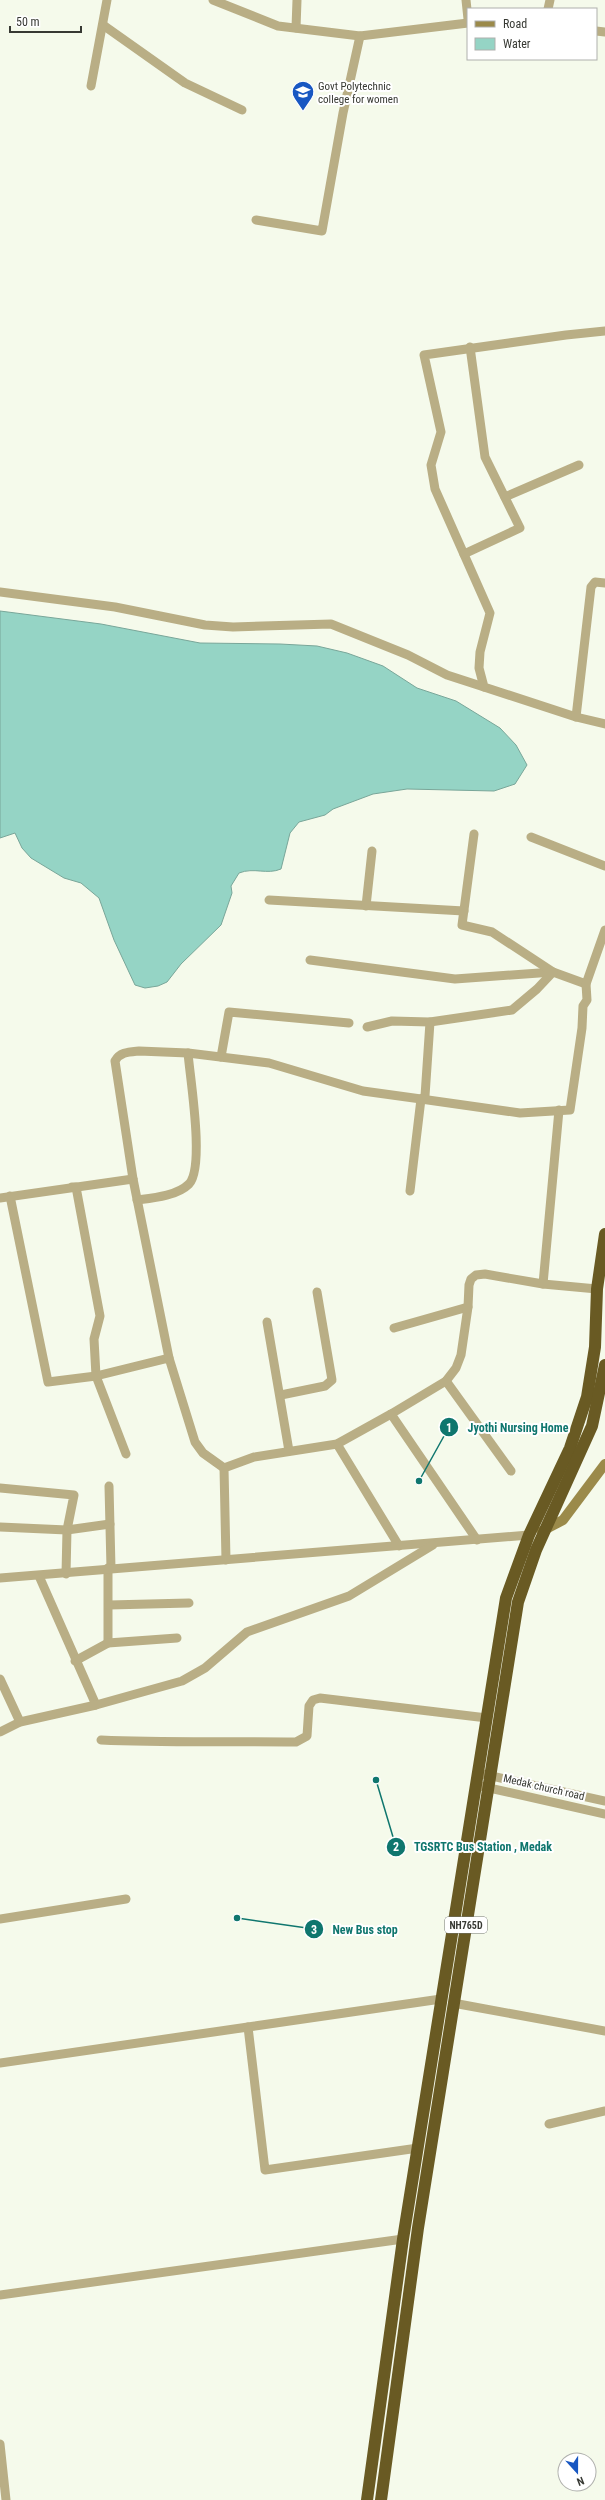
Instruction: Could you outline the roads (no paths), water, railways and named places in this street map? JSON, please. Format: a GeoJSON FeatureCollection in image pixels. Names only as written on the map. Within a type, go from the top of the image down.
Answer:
{"type":"FeatureCollection","features":[{"type":"Feature","properties":{"kind":"highway","name":"NH765D"},"geometry":{"type":"LineString","coordinates":[[367,2500],[403,2239],[506,1598],[528,1535],[570,1448],[587,1398],[595,1347],[597,1289],[605,1234]]}},
{"type":"Feature","properties":{"kind":"highway","name":"NH765D"},"geometry":{"type":"LineString","coordinates":[[381,2500],[418,2228],[453,2003],[491,1781],[518,1602],[536,1550],[592,1426],[605,1365]]}},
{"type":"Feature","properties":{"kind":"street"},"geometry":{"type":"LineString","coordinates":[[91,86],[107,0]]}},
{"type":"Feature","properties":{"kind":"street"},"geometry":{"type":"LineString","coordinates":[[213,0],[233,3],[278,26],[360,36],[467,23]]}},
{"type":"Feature","properties":{"kind":"street"},"geometry":{"type":"LineString","coordinates":[[296,0],[296,28]]}},
{"type":"Feature","properties":{"kind":"street"},"geometry":{"type":"LineString","coordinates":[[103,25],[185,83],[242,110]]}},
{"type":"Feature","properties":{"kind":"street"},"geometry":{"type":"LineString","coordinates":[[256,220],[322,231],[343,113],[360,36]]}},
{"type":"Feature","properties":{"kind":"street"},"geometry":{"type":"LineString","coordinates":[[484,687],[479,668],[480,652],[490,613],[435,490],[431,465],[441,432],[424,355],[470,347],[605,332]]}},
{"type":"Feature","properties":{"kind":"street"},"geometry":{"type":"LineString","coordinates":[[464,554],[520,528],[485,457],[470,347]]}},
{"type":"Feature","properties":{"kind":"street"},"geometry":{"type":"LineString","coordinates":[[505,497],[579,465]]}},
{"type":"Feature","properties":{"kind":"street"},"geometry":{"type":"LineString","coordinates":[[576,717],[591,587],[595,582],[605,582]]}},
{"type":"Feature","properties":{"kind":"street"},"geometry":{"type":"LineString","coordinates":[[0,592],[115,607],[205,625],[233,627],[331,624],[408,655],[447,675],[576,717],[605,724]]}},
{"type":"Feature","properties":{"kind":"street"},"geometry":{"type":"LineString","coordinates":[[474,834],[462,925],[492,932],[553,972],[586,984]]}},
{"type":"Feature","properties":{"kind":"street"},"geometry":{"type":"LineString","coordinates":[[531,837],[605,866]]}},
{"type":"Feature","properties":{"kind":"street"},"geometry":{"type":"LineString","coordinates":[[366,906],[372,851]]}},
{"type":"Feature","properties":{"kind":"street"},"geometry":{"type":"LineString","coordinates":[[269,900],[464,911]]}},
{"type":"Feature","properties":{"kind":"street"},"geometry":{"type":"LineString","coordinates":[[224,1468],[203,1453],[195,1442],[169,1358],[133,1179],[115,1061],[120,1054],[139,1051],[188,1053],[270,1063],[363,1091],[421,1100],[520,1113],[570,1110],[582,1028],[582,1006],[587,1000],[586,984],[604,935]]}},
{"type":"Feature","properties":{"kind":"street"},"geometry":{"type":"LineString","coordinates":[[310,960],[455,979],[553,972]]}},
{"type":"Feature","properties":{"kind":"street"},"geometry":{"type":"LineString","coordinates":[[367,1027],[392,1021],[430,1022],[512,1010],[537,990],[553,972]]}},
{"type":"Feature","properties":{"kind":"street"},"geometry":{"type":"LineString","coordinates":[[221,1057],[229,1012],[349,1023]]}},
{"type":"Feature","properties":{"kind":"street"},"geometry":{"type":"LineString","coordinates":[[410,1191],[421,1100],[425,1096],[430,1022]]}},
{"type":"Feature","properties":{"kind":"street"},"geometry":{"type":"LineString","coordinates":[[137,1200],[164,1196],[178,1190],[189,1184],[194,1175],[198,1147],[188,1053]]}},
{"type":"Feature","properties":{"kind":"street"},"geometry":{"type":"LineString","coordinates":[[543,1284],[559,1110]]}},
{"type":"Feature","properties":{"kind":"street"},"geometry":{"type":"LineString","coordinates":[[0,1198],[133,1179]]}},
{"type":"Feature","properties":{"kind":"street"},"geometry":{"type":"LineString","coordinates":[[72,1187],[76,1187],[100,1316],[94,1339],[96,1376],[126,1454]]}},
{"type":"Feature","properties":{"kind":"street"},"geometry":{"type":"LineString","coordinates":[[10,1196],[48,1382],[96,1376],[169,1358]]}},
{"type":"Feature","properties":{"kind":"street"},"geometry":{"type":"LineString","coordinates":[[224,1468],[254,1458],[337,1444],[446,1381],[456,1368],[461,1355],[468,1306],[469,1285],[471,1279],[476,1275],[485,1274],[543,1284],[597,1289]]}},
{"type":"Feature","properties":{"kind":"street"},"geometry":{"type":"LineString","coordinates":[[280,1395],[325,1386],[332,1380],[317,1292]]}},
{"type":"Feature","properties":{"kind":"street"},"geometry":{"type":"LineString","coordinates":[[394,1328],[468,1306]]}},
{"type":"Feature","properties":{"kind":"street"},"geometry":{"type":"LineString","coordinates":[[267,1322],[289,1452]]}},
{"type":"Feature","properties":{"kind":"street"},"geometry":{"type":"LineString","coordinates":[[446,1381],[511,1471]]}},
{"type":"Feature","properties":{"kind":"street"},"geometry":{"type":"LineString","coordinates":[[391,1414],[477,1540]]}},
{"type":"Feature","properties":{"kind":"street"},"geometry":{"type":"LineString","coordinates":[[337,1444],[400,1546]]}},
{"type":"Feature","properties":{"kind":"street"},"geometry":{"type":"LineString","coordinates":[[0,1578],[66,1574],[110,1568],[434,1544],[528,1535],[546,1530],[563,1520],[605,1464]]}},
{"type":"Feature","properties":{"kind":"street"},"geometry":{"type":"LineString","coordinates":[[224,1468],[226,1560]]}},
{"type":"Feature","properties":{"kind":"street"},"geometry":{"type":"LineString","coordinates":[[108,1643],[110,1568],[109,1486]]}},
{"type":"Feature","properties":{"kind":"street"},"geometry":{"type":"LineString","coordinates":[[0,1488],[74,1495],[75,1499],[67,1530],[66,1574]]}},
{"type":"Feature","properties":{"kind":"street"},"geometry":{"type":"LineString","coordinates":[[0,1527],[67,1530],[110,1524]]}},
{"type":"Feature","properties":{"kind":"street"},"geometry":{"type":"LineString","coordinates":[[0,1732],[20,1722],[96,1705],[194,1675],[247,1632],[349,1596],[434,1544]]}},
{"type":"Feature","properties":{"kind":"street"},"geometry":{"type":"LineString","coordinates":[[38,1576],[96,1705]]}},
{"type":"Feature","properties":{"kind":"street"},"geometry":{"type":"LineString","coordinates":[[109,1605],[189,1603]]}},
{"type":"Feature","properties":{"kind":"street"},"geometry":{"type":"LineString","coordinates":[[75,1661],[108,1643],[177,1638]]}},
{"type":"Feature","properties":{"kind":"street"},"geometry":{"type":"LineString","coordinates":[[0,1679],[20,1722]]}},
{"type":"Feature","properties":{"kind":"street"},"geometry":{"type":"LineString","coordinates":[[101,1740],[156,1743],[196,1740],[296,1742],[307,1736],[309,1706],[313,1700],[320,1698],[487,1718]]}},
{"type":"Feature","properties":{"kind":"street","name":"Medak church road"},"geometry":{"type":"LineString","coordinates":[[477,1779],[605,1801]]}},
{"type":"Feature","properties":{"kind":"street","name":"Medak church road"},"geometry":{"type":"LineString","coordinates":[[491,1781],[605,1814]]}},
{"type":"Feature","properties":{"kind":"street"},"geometry":{"type":"LineString","coordinates":[[0,1919],[126,1899]]}},
{"type":"Feature","properties":{"kind":"street"},"geometry":{"type":"LineString","coordinates":[[0,2063],[441,1999]]}},
{"type":"Feature","properties":{"kind":"street"},"geometry":{"type":"LineString","coordinates":[[453,2003],[605,2031]]}},
{"type":"Feature","properties":{"kind":"street"},"geometry":{"type":"LineString","coordinates":[[248,2028],[265,2170],[418,2148]]}},
{"type":"Feature","properties":{"kind":"street"},"geometry":{"type":"LineString","coordinates":[[548,2124],[605,2111]]}},
{"type":"Feature","properties":{"kind":"street"},"geometry":{"type":"LineString","coordinates":[[0,2295],[403,2239]]}},
{"type":"Feature","properties":{"kind":"street"},"geometry":{"type":"LineString","coordinates":[[0,2444],[6,2500]]}},
{"type":"Feature","properties":{"kind":"water"},"geometry":{"type":"Polygon","coordinates":[[[0,611],[101,624],[200,643],[317,646],[347,653],[383,666],[417,688],[456,701],[500,728],[516,745],[527,765],[515,784],[494,791],[407,789],[373,794],[333,809],[325,815],[299,822],[290,833],[281,869],[276,871],[245,871],[239,873],[231,886],[232,893],[221,925],[181,964],[167,982],[158,986],[145,988],[135,985],[114,940],[99,898],[81,883],[64,878],[31,858],[22,848],[15,833],[0,838],[0,611]]]}},
{"type":"Feature","properties":{"kind":"place","name":"Govt Polytechnic college for women"},"geometry":{"type":"Point","coordinates":[303,112]}},
{"type":"Feature","properties":{"kind":"place","name":"Jyothi Nursing Home"},"geometry":{"type":"Point","coordinates":[419,1481]}},
{"type":"Feature","properties":{"kind":"place","name":"TGSRTC Bus Station , Medak"},"geometry":{"type":"Point","coordinates":[376,1780]}},
{"type":"Feature","properties":{"kind":"place","name":"New Bus stop"},"geometry":{"type":"Point","coordinates":[237,1918]}}]}
